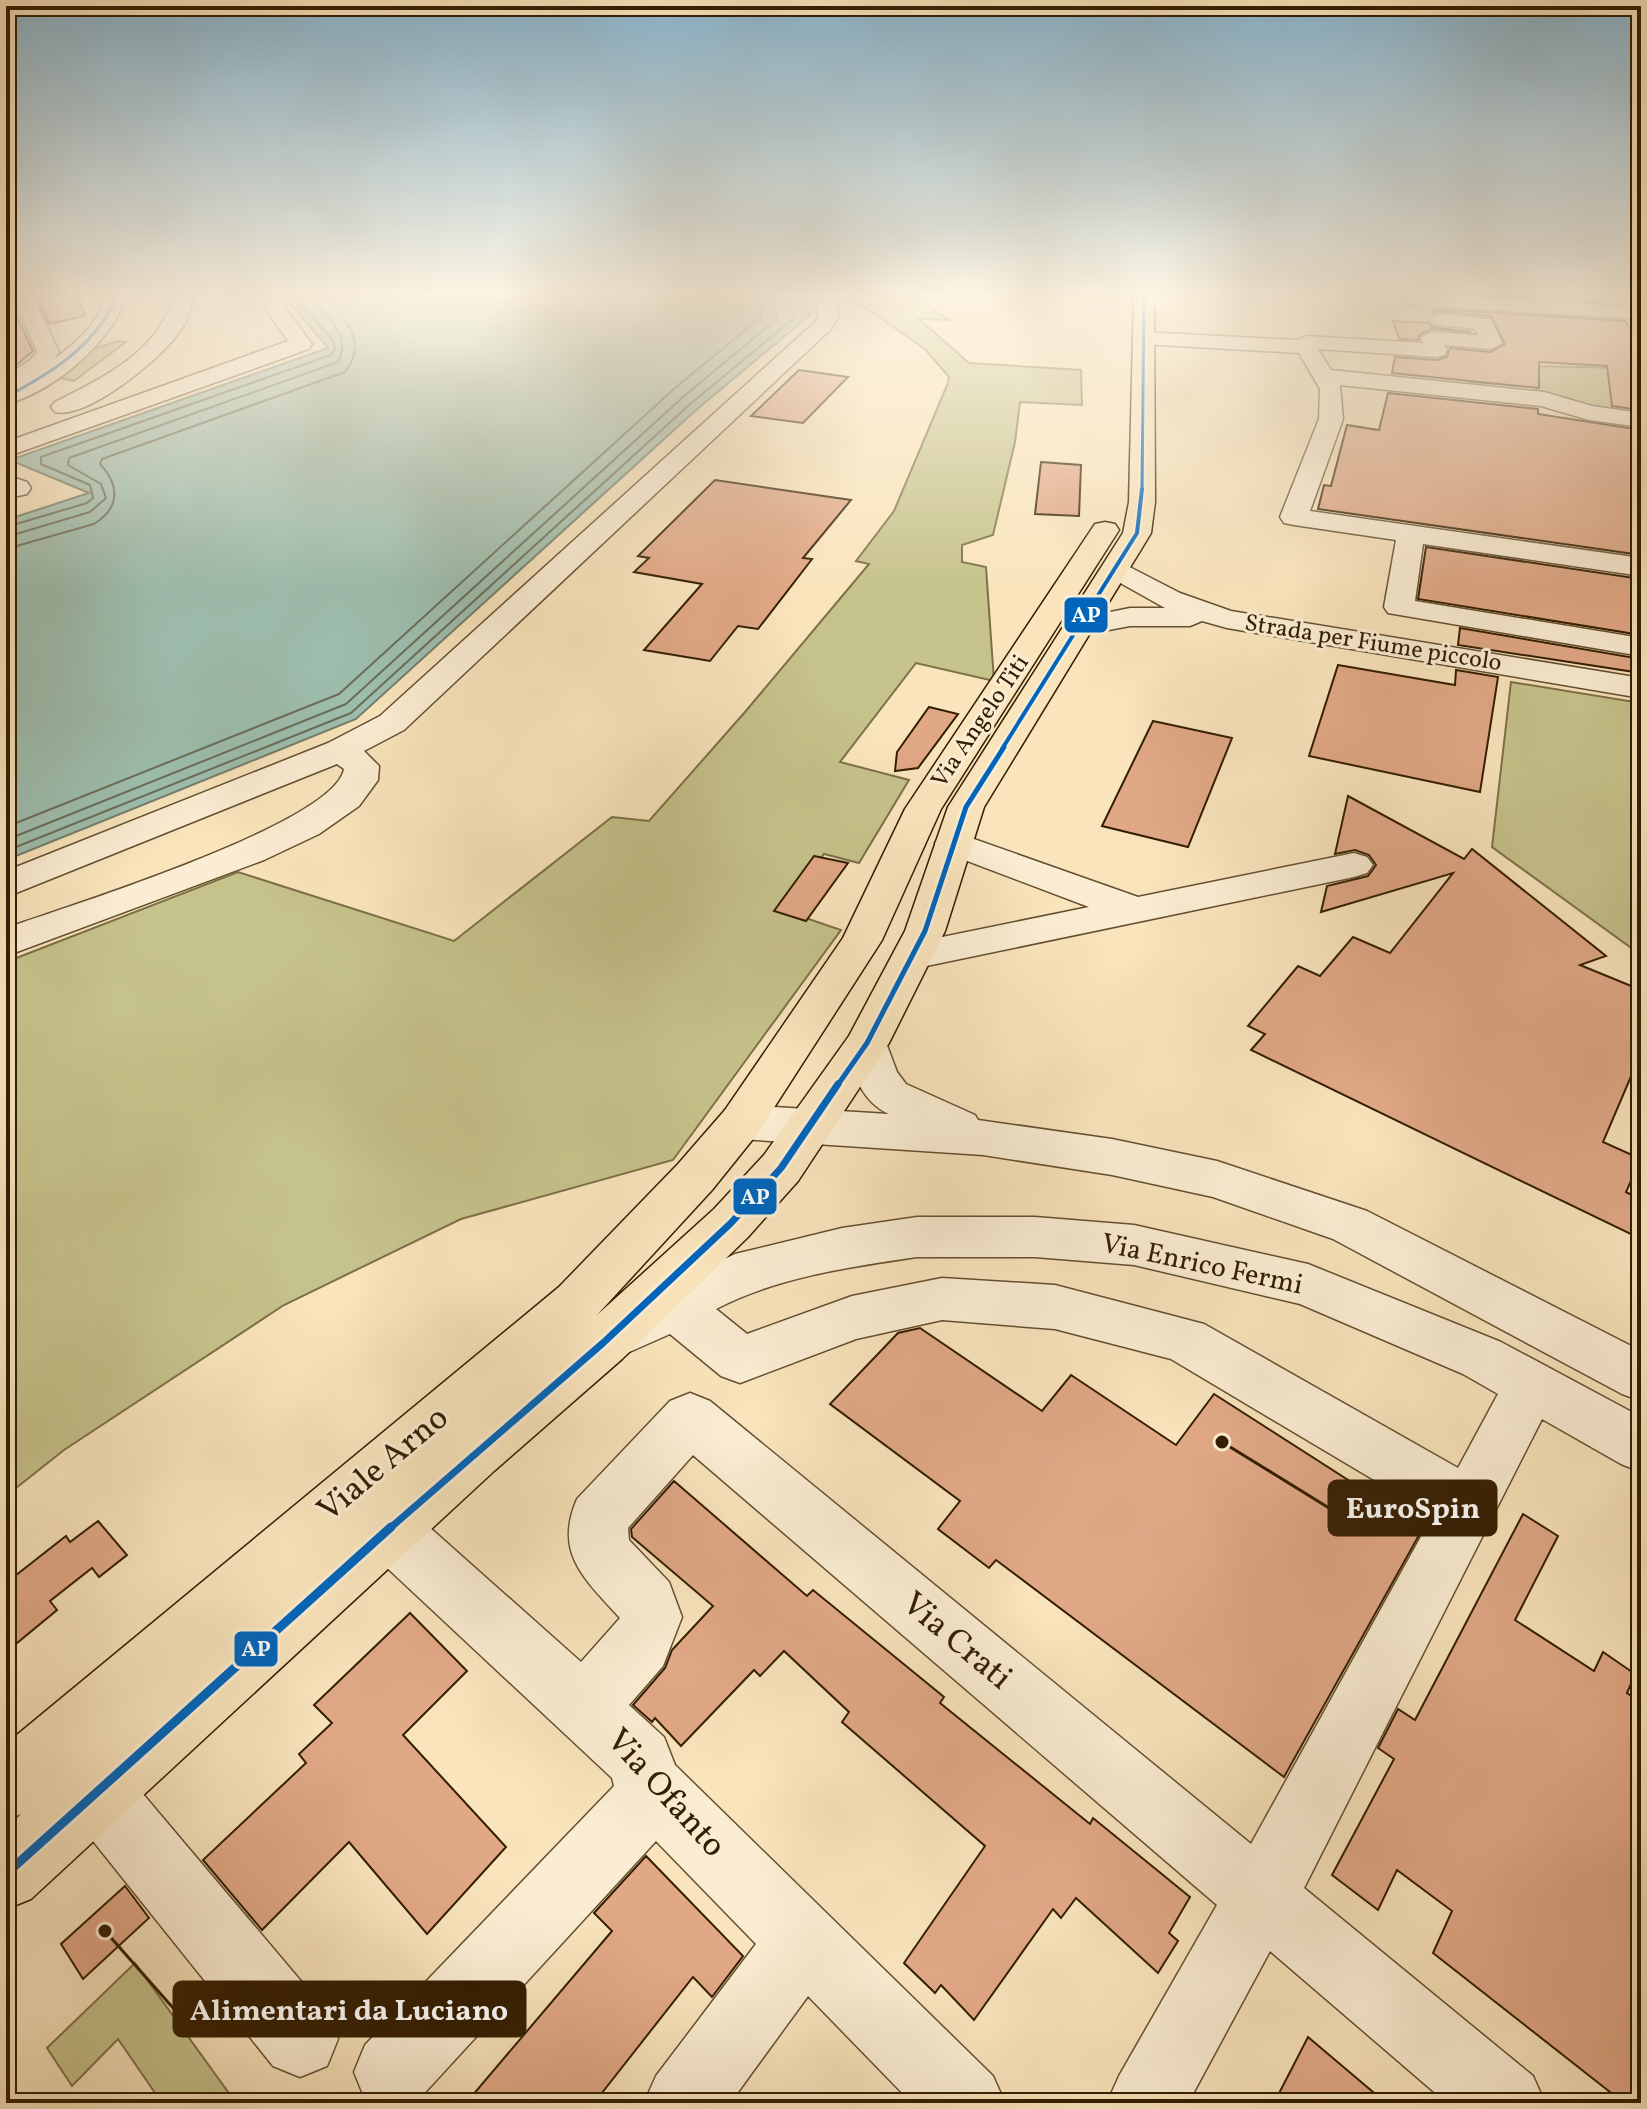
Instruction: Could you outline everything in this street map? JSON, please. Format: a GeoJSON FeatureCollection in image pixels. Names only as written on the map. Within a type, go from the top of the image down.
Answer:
{"type":"FeatureCollection","features":[{"type":"Feature","properties":{"kind":"main road","name":"Via Angelo Titi"},"geometry":{"type":"LineString","coordinates":[[741,1122],[862,940],[923,809],[1104,533],[1114,509],[1126,391]]}},
{"type":"Feature","properties":{"kind":"main road","name":"Via Angelo Titi"},"geometry":{"type":"LineString","coordinates":[[810,1125],[867,1043],[925,931],[966,807],[1082,626],[1137,533],[1142,502],[1135,391]]}},
{"type":"Feature","properties":{"kind":"main road","name":"Viale Arno"},"geometry":{"type":"LineString","coordinates":[[6,1787],[577,1302],[695,1177],[741,1122]]}},
{"type":"Feature","properties":{"kind":"main road","name":"Viale Arno"},"geometry":{"type":"LineString","coordinates":[[6,1874],[389,1530],[603,1343],[731,1223],[781,1168],[810,1125]]}},
{"type":"Feature","properties":{"kind":"street"},"geometry":{"type":"LineString","coordinates":[[6,434],[92,391]]}},
{"type":"Feature","properties":{"kind":"street"},"geometry":{"type":"LineString","coordinates":[[6,450],[169,391]]}},
{"type":"Feature","properties":{"kind":"street"},"geometry":{"type":"LineString","coordinates":[[6,885],[340,750],[392,723],[752,391]]}},
{"type":"Feature","properties":{"kind":"street"},"geometry":{"type":"LineString","coordinates":[[1331,391],[1331,419],[1294,517],[1641,567]]}},
{"type":"Feature","properties":{"kind":"street"},"geometry":{"type":"LineString","coordinates":[[1473,391],[1544,399],[1589,413],[1641,420]]}},
{"type":"Feature","properties":{"kind":"street"},"geometry":{"type":"LineString","coordinates":[[6,483],[18,488],[6,490]]}},
{"type":"Feature","properties":{"kind":"street"},"geometry":{"type":"LineString","coordinates":[[1411,534],[1399,607],[1641,647]]}},
{"type":"Feature","properties":{"kind":"street","name":"Strada per Fiume piccolo"},"geometry":{"type":"LineString","coordinates":[[1116,569],[1141,587],[1172,602],[1227,619],[1641,688]]}},
{"type":"Feature","properties":{"kind":"street"},"geometry":{"type":"LineString","coordinates":[[1082,626],[1130,617],[1169,615],[1227,619]]}},
{"type":"Feature","properties":{"kind":"street"},"geometry":{"type":"LineString","coordinates":[[6,943],[251,852],[306,826],[346,798],[360,780],[362,766],[340,750]]}},
{"type":"Feature","properties":{"kind":"street"},"geometry":{"type":"LineString","coordinates":[[954,843],[1135,910]]}},
{"type":"Feature","properties":{"kind":"street"},"geometry":{"type":"LineString","coordinates":[[912,956],[1354,865]]}},
{"type":"Feature","properties":{"kind":"street"},"geometry":{"type":"LineString","coordinates":[[867,1043],[876,1076],[890,1096],[983,1138]]}},
{"type":"Feature","properties":{"kind":"street"},"geometry":{"type":"LineString","coordinates":[[741,1122],[983,1138],[1112,1157],[1217,1179],[1350,1225],[1641,1377]]}},
{"type":"Feature","properties":{"kind":"street","name":"Via Enrico Fermi"},"geometry":{"type":"LineString","coordinates":[[603,1343],[735,1275],[842,1248],[917,1237],[1035,1237],[1106,1243],[1222,1263],[1308,1285],[1482,1358],[1641,1446]]}},
{"type":"Feature","properties":{"kind":"street"},"geometry":{"type":"LineString","coordinates":[[675,1307],[740,1360],[852,1318],[942,1299],[1055,1307],[1185,1340],[1470,1505]]}},
{"type":"Feature","properties":{"kind":"street"},"geometry":{"type":"LineString","coordinates":[[1146,2103],[1262,1899],[1386,1669],[1531,1385]]}},
{"type":"Feature","properties":{"kind":"street","name":"Via Crati"},"geometry":{"type":"LineString","coordinates":[[583,1707],[641,1644],[651,1617],[647,1603],[600,1552],[598,1519],[690,1418],[1506,2103]]}},
{"type":"Feature","properties":{"kind":"street","name":"Via Ofanto"},"geometry":{"type":"LineString","coordinates":[[389,1530],[641,1760],[651,1788],[966,2103]]}},
{"type":"Feature","properties":{"kind":"street"},"geometry":{"type":"LineString","coordinates":[[392,2072],[651,1788]]}},
{"type":"Feature","properties":{"kind":"street"},"geometry":{"type":"LineString","coordinates":[[97,1792],[300,2039]]}},
{"type":"Feature","properties":{"kind":"street"},"geometry":{"type":"LineString","coordinates":[[683,2103],[805,1939]]}},
{"type":"Feature","properties":{"kind":"shaded area"},"geometry":{"type":"Polygon","coordinates":[[[944,391],[1082,391],[1082,405],[1020,402],[1015,442],[993,535],[962,545],[962,562],[986,567],[994,681],[916,663],[840,762],[909,780],[859,863],[824,854],[782,910],[841,930],[673,1160],[461,1219],[284,1305],[64,1450],[6,1496],[6,962],[238,872],[454,941],[612,817],[649,821],[869,564],[856,561],[894,511],[944,391]]]}},
{"type":"Feature","properties":{"kind":"shaded area"},"geometry":{"type":"Polygon","coordinates":[[[1538,391],[1623,391],[1612,405],[1612,412],[1538,391]]]}},
{"type":"Feature","properties":{"kind":"shaded area"},"geometry":{"type":"Polygon","coordinates":[[[1511,682],[1641,703],[1641,955],[1492,847],[1511,682]]]}},
{"type":"Feature","properties":{"kind":"shaded area"},"geometry":{"type":"Polygon","coordinates":[[[135,1963],[236,2103],[162,2103],[118,2039],[72,2086],[47,2048],[135,1963]]]}},
{"type":"Feature","properties":{"kind":"water"},"geometry":{"type":"Polygon","coordinates":[[[205,391],[718,391],[356,719],[6,860],[6,520],[89,493],[10,460],[205,391]]]}},
{"type":"Feature","properties":{"kind":"building"},"geometry":{"type":"Polygon","coordinates":[[[777,391],[834,391],[803,423],[751,416],[777,391]]]}},
{"type":"Feature","properties":{"kind":"building"},"geometry":{"type":"Polygon","coordinates":[[[1610,391],[1641,391],[1641,410],[1612,406],[1610,391]]]}},
{"type":"Feature","properties":{"kind":"building"},"geometry":{"type":"Polygon","coordinates":[[[1388,393],[1538,409],[1538,414],[1641,430],[1641,555],[1318,509],[1324,485],[1331,486],[1347,425],[1379,430],[1388,393]]]}},
{"type":"Feature","properties":{"kind":"building"},"geometry":{"type":"Polygon","coordinates":[[[1041,462],[1081,465],[1079,516],[1035,514],[1041,462]]]}},
{"type":"Feature","properties":{"kind":"building"},"geometry":{"type":"Polygon","coordinates":[[[715,480],[851,500],[803,558],[812,559],[758,629],[738,626],[710,661],[644,650],[702,584],[634,572],[649,558],[638,556],[715,480]]]}},
{"type":"Feature","properties":{"kind":"building"},"geometry":{"type":"Polygon","coordinates":[[[1426,547],[1641,579],[1641,635],[1418,599],[1426,547]]]}},
{"type":"Feature","properties":{"kind":"building"},"geometry":{"type":"Polygon","coordinates":[[[1460,628],[1641,659],[1641,673],[1458,645],[1460,628]]]}},
{"type":"Feature","properties":{"kind":"building"},"geometry":{"type":"Polygon","coordinates":[[[1338,665],[1455,685],[1456,670],[1498,677],[1480,792],[1309,756],[1338,665]]]}},
{"type":"Feature","properties":{"kind":"building"},"geometry":{"type":"Polygon","coordinates":[[[929,707],[958,714],[918,768],[895,771],[897,752],[929,707]]]}},
{"type":"Feature","properties":{"kind":"building"},"geometry":{"type":"Polygon","coordinates":[[[1153,721],[1232,738],[1188,847],[1102,826],[1153,721]]]}},
{"type":"Feature","properties":{"kind":"building"},"geometry":{"type":"Polygon","coordinates":[[[1348,796],[1464,859],[1472,849],[1606,956],[1580,965],[1641,990],[1641,1053],[1603,1142],[1641,1159],[1626,1192],[1641,1200],[1641,1239],[1251,1050],[1265,1034],[1248,1026],[1298,966],[1320,976],[1353,937],[1390,953],[1453,873],[1321,912],[1327,886],[1368,876],[1376,865],[1369,855],[1355,850],[1335,854],[1348,796]]]}},
{"type":"Feature","properties":{"kind":"building"},"geometry":{"type":"Polygon","coordinates":[[[814,856],[848,863],[806,921],[774,911],[814,856]]]}},
{"type":"Feature","properties":{"kind":"building"},"geometry":{"type":"Polygon","coordinates":[[[920,1328],[1042,1411],[1071,1375],[1176,1445],[1214,1394],[1423,1528],[1284,1777],[996,1560],[989,1568],[938,1529],[960,1501],[830,1404],[898,1333],[920,1328]]]}},
{"type":"Feature","properties":{"kind":"building"},"geometry":{"type":"Polygon","coordinates":[[[674,1481],[807,1596],[813,1590],[944,1697],[940,1703],[1090,1824],[1093,1818],[1190,1897],[1169,1933],[1178,1941],[1158,1973],[1076,1898],[1061,1918],[1053,1909],[974,2020],[941,1985],[935,1993],[904,1963],[985,1846],[842,1722],[849,1712],[784,1651],[760,1676],[754,1670],[681,1746],[655,1718],[652,1722],[633,1705],[665,1668],[672,1650],[713,1606],[632,1537],[631,1529],[674,1481]]]}},
{"type":"Feature","properties":{"kind":"building"},"geometry":{"type":"Polygon","coordinates":[[[1523,1514],[1558,1536],[1515,1620],[1594,1671],[1603,1652],[1635,1674],[1627,1693],[1641,1702],[1641,2070],[1630,2103],[1624,2103],[1433,1953],[1452,1911],[1397,1870],[1378,1910],[1332,1875],[1394,1759],[1378,1748],[1398,1709],[1415,1720],[1523,1514]]]}},
{"type":"Feature","properties":{"kind":"building"},"geometry":{"type":"Polygon","coordinates":[[[98,1521],[127,1555],[99,1577],[92,1568],[50,1601],[57,1610],[17,1643],[6,1629],[6,1583],[66,1536],[70,1542],[98,1521]]]}},
{"type":"Feature","properties":{"kind":"building"},"geometry":{"type":"Polygon","coordinates":[[[410,1613],[467,1671],[403,1735],[506,1847],[427,1934],[349,1842],[262,1930],[203,1860],[306,1763],[299,1754],[332,1723],[314,1705],[410,1613]]]}},
{"type":"Feature","properties":{"kind":"building"},"geometry":{"type":"Polygon","coordinates":[[[646,1856],[743,1956],[712,1997],[693,1977],[594,2103],[466,2103],[612,1931],[594,1913],[646,1856]]]}},
{"type":"Feature","properties":{"kind":"building"},"geometry":{"type":"Polygon","coordinates":[[[125,1886],[149,1918],[83,1979],[61,1944],[125,1886]]]}},
{"type":"Feature","properties":{"kind":"building"},"geometry":{"type":"Polygon","coordinates":[[[1308,2037],[1386,2103],[1274,2103],[1308,2037]]]}},
{"type":"Feature","properties":{"kind":"transit line","name":"AP"},"geometry":{"type":"LineString","coordinates":[[6,397],[16,391]]}},
{"type":"Feature","properties":{"kind":"transit line","name":"AP"},"geometry":{"type":"LineString","coordinates":[[6,1874],[474,1453],[603,1343],[731,1223],[781,1168],[867,1043],[925,931],[966,807],[1137,533],[1142,502],[1143,391]]}},
{"type":"Feature","properties":{"kind":"place","name":"EuroSpin"},"geometry":{"type":"Point","coordinates":[1222,1442]}},
{"type":"Feature","properties":{"kind":"place","name":"Alimentari da Luciano"},"geometry":{"type":"Point","coordinates":[105,1931]}}]}
